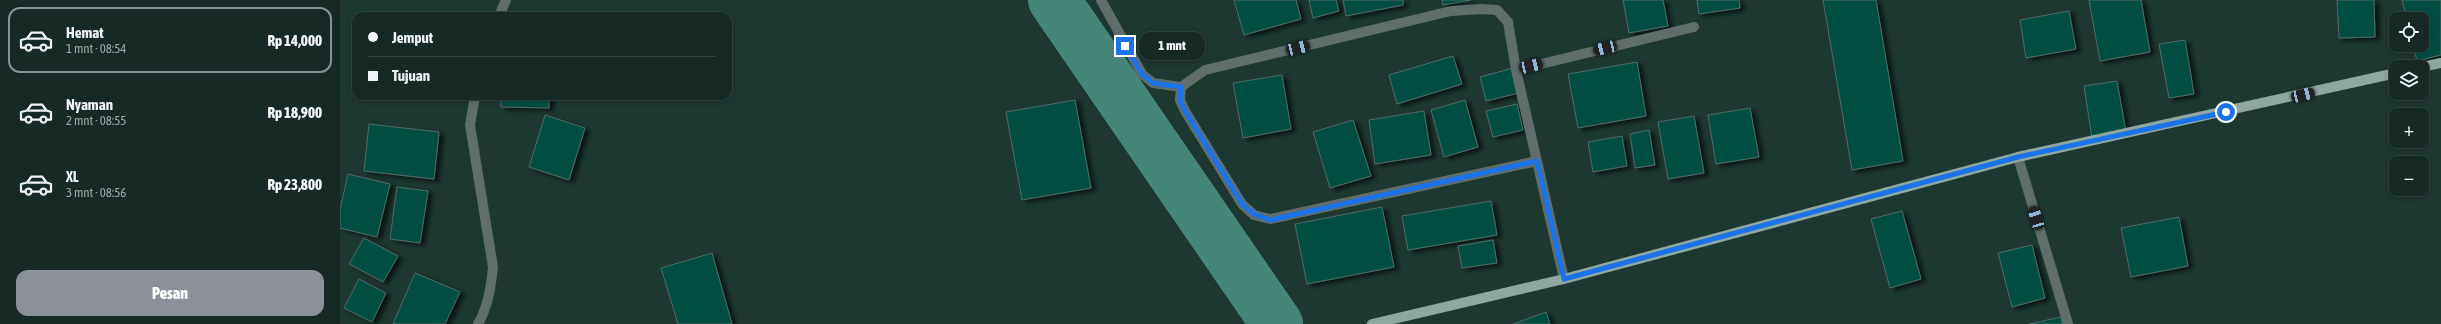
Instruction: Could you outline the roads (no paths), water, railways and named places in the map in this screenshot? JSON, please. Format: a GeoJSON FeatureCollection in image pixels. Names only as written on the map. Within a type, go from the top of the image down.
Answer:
{"type":"FeatureCollection","features":[{"type":"Feature","properties":{"kind":"main road"},"geometry":{"type":"LineString","coordinates":[[2429,66],[2441,63]]}},
{"type":"Feature","properties":{"kind":"main road"},"geometry":{"type":"LineString","coordinates":[[1376,323],[1564,279],[2018,157],[2389,75]]}},
{"type":"Feature","properties":{"kind":"street"},"geometry":{"type":"LineString","coordinates":[[501,12],[506,0]]}},
{"type":"Feature","properties":{"kind":"street"},"geometry":{"type":"LineString","coordinates":[[1101,0],[1142,74],[1153,83],[1181,87],[1205,70],[1451,11],[1482,9],[1497,10],[1508,22],[1516,70],[1564,279]]}},
{"type":"Feature","properties":{"kind":"street"},"geometry":{"type":"LineString","coordinates":[[1516,70],[1694,27]]}},
{"type":"Feature","properties":{"kind":"street"},"geometry":{"type":"LineString","coordinates":[[1181,87],[1180,100],[1185,111],[1242,204],[1254,214],[1270,220],[1537,161]]}},
{"type":"Feature","properties":{"kind":"street"},"geometry":{"type":"LineString","coordinates":[[473,100],[470,125],[493,267],[491,286],[483,315],[478,324]]}},
{"type":"Feature","properties":{"kind":"street"},"geometry":{"type":"LineString","coordinates":[[2018,157],[2068,324]]}},
{"type":"Feature","properties":{"kind":"waterway"},"geometry":{"type":"LineString","coordinates":[[1054,0],[1277,324]]}}]}
